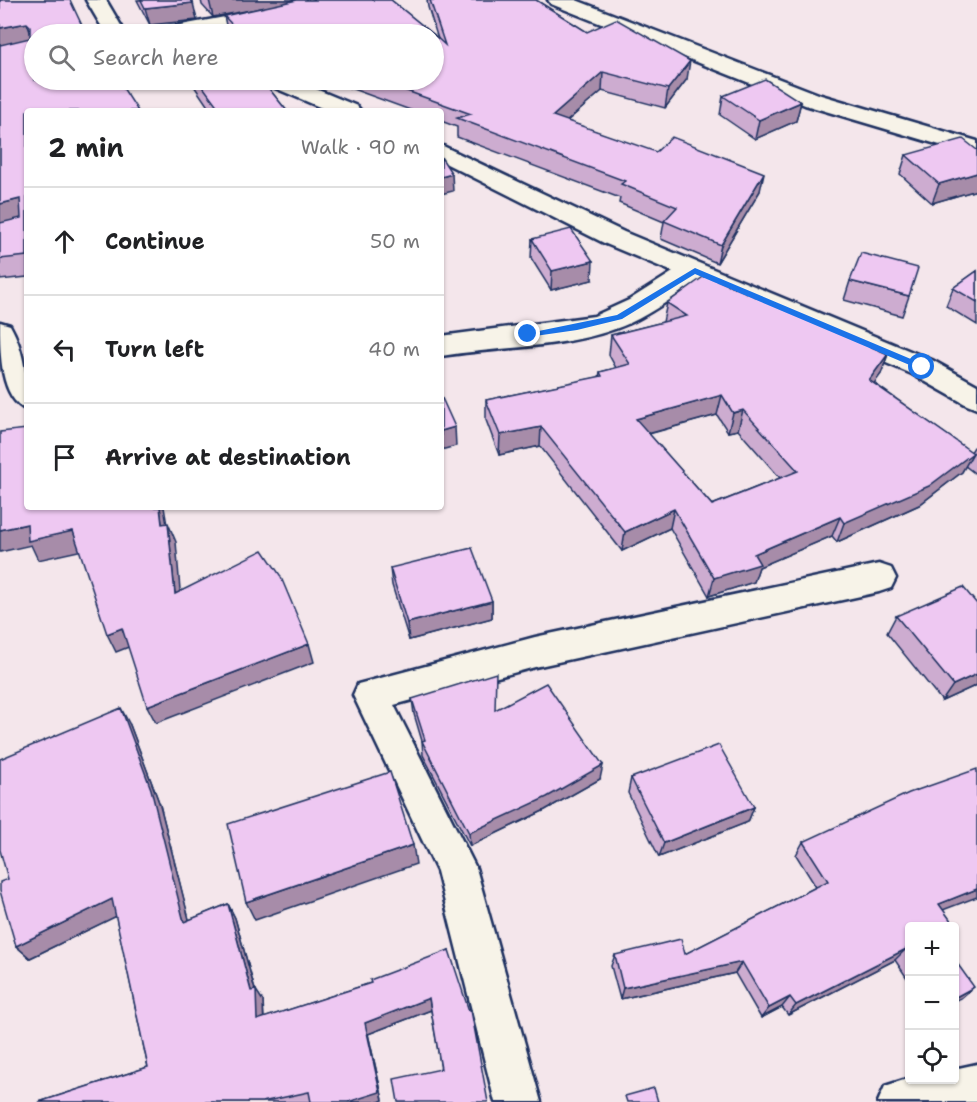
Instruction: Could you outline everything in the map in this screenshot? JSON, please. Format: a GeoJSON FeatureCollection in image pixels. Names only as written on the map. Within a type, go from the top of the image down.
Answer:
{"type":"FeatureCollection","features":[{"type":"Feature","properties":{"kind":"street"},"geometry":{"type":"LineString","coordinates":[[96,0],[110,24]]}},
{"type":"Feature","properties":{"kind":"street"},"geometry":{"type":"LineString","coordinates":[[207,24],[279,7],[345,0]]}},
{"type":"Feature","properties":{"kind":"street"},"geometry":{"type":"LineString","coordinates":[[558,0],[813,100],[977,149]]}},
{"type":"Feature","properties":{"kind":"street"},"geometry":{"type":"LineString","coordinates":[[300,90],[342,108]]}},
{"type":"Feature","properties":{"kind":"street"},"geometry":{"type":"LineString","coordinates":[[444,153],[615,238],[922,367],[977,398]]}},
{"type":"Feature","properties":{"kind":"street"},"geometry":{"type":"LineString","coordinates":[[444,346],[577,328],[620,317],[695,271]]}},
{"type":"Feature","properties":{"kind":"street"},"geometry":{"type":"LineString","coordinates":[[0,332],[18,393],[24,397]]}},
{"type":"Feature","properties":{"kind":"street"},"geometry":{"type":"LineString","coordinates":[[518,1102],[456,868],[371,695],[535,652],[879,578]]}},
{"type":"Feature","properties":{"kind":"street"},"geometry":{"type":"LineString","coordinates":[[901,1102],[977,1087]]}},
{"type":"Feature","properties":{"kind":"building"},"geometry":{"type":"Polygon","coordinates":[[[0,0],[70,0],[81,24],[27,23],[0,28],[0,0]]]}},
{"type":"Feature","properties":{"kind":"building"},"geometry":{"type":"Polygon","coordinates":[[[141,0],[191,0],[193,3],[145,8],[141,0]]]}},
{"type":"Feature","properties":{"kind":"building"},"geometry":{"type":"Polygon","coordinates":[[[297,0],[391,0],[421,24],[231,24],[224,16],[297,0]]]}},
{"type":"Feature","properties":{"kind":"building"},"geometry":{"type":"Polygon","coordinates":[[[430,0],[536,0],[587,32],[616,19],[690,61],[668,89],[603,72],[553,116],[656,152],[672,137],[764,173],[721,245],[664,221],[677,207],[621,184],[625,181],[457,118],[471,114],[404,90],[444,90],[444,24],[438,24],[430,0]]]}},
{"type":"Feature","properties":{"kind":"building"},"geometry":{"type":"Polygon","coordinates":[[[24,39],[24,90],[124,90],[136,108],[24,108],[24,256],[0,259],[0,223],[21,218],[20,199],[0,204],[0,45],[24,39]]]}},
{"type":"Feature","properties":{"kind":"building"},"geometry":{"type":"Polygon","coordinates":[[[765,79],[801,102],[759,120],[723,96],[765,79]]]}},
{"type":"Feature","properties":{"kind":"building"},"geometry":{"type":"Polygon","coordinates":[[[205,90],[270,90],[285,108],[219,108],[205,90]]]}},
{"type":"Feature","properties":{"kind":"building"},"geometry":{"type":"Polygon","coordinates":[[[963,139],[977,150],[977,173],[939,184],[906,155],[963,139]]]}},
{"type":"Feature","properties":{"kind":"building"},"geometry":{"type":"Polygon","coordinates":[[[444,162],[452,174],[444,176],[444,162]]]}},
{"type":"Feature","properties":{"kind":"building"},"geometry":{"type":"Polygon","coordinates":[[[571,229],[593,261],[552,271],[532,239],[571,229]]]}},
{"type":"Feature","properties":{"kind":"building"},"geometry":{"type":"Polygon","coordinates":[[[861,253],[918,268],[909,296],[850,281],[861,253]]]}},
{"type":"Feature","properties":{"kind":"building"},"geometry":{"type":"Polygon","coordinates":[[[977,271],[977,302],[953,288],[977,271]]]}},
{"type":"Feature","properties":{"kind":"building"},"geometry":{"type":"Polygon","coordinates":[[[706,275],[888,354],[869,380],[973,453],[929,486],[844,523],[840,517],[754,554],[760,564],[714,578],[674,509],[625,532],[541,427],[500,435],[486,400],[602,376],[600,372],[630,364],[611,335],[687,316],[667,303],[706,275]],[[722,395],[636,419],[712,505],[798,471],[743,410],[733,413],[722,395]]]}},
{"type":"Feature","properties":{"kind":"building"},"geometry":{"type":"Polygon","coordinates":[[[444,403],[455,427],[444,430],[444,403]]]}},
{"type":"Feature","properties":{"kind":"building"},"geometry":{"type":"Polygon","coordinates":[[[24,429],[24,510],[160,510],[162,524],[168,523],[175,594],[263,550],[280,575],[309,644],[147,706],[122,628],[107,634],[73,531],[28,541],[27,524],[0,530],[0,432],[24,429]]]}},
{"type":"Feature","properties":{"kind":"building"},"geometry":{"type":"Polygon","coordinates":[[[472,548],[492,601],[407,623],[390,568],[472,548]]]}},
{"type":"Feature","properties":{"kind":"building"},"geometry":{"type":"Polygon","coordinates":[[[963,587],[977,604],[977,674],[953,685],[896,616],[963,587]]]}},
{"type":"Feature","properties":{"kind":"building"},"geometry":{"type":"Polygon","coordinates":[[[496,673],[495,710],[546,683],[603,765],[547,797],[469,833],[422,741],[425,740],[412,699],[496,673]]]}},
{"type":"Feature","properties":{"kind":"building"},"geometry":{"type":"Polygon","coordinates":[[[121,708],[151,789],[184,922],[228,904],[251,991],[256,990],[257,1020],[371,983],[370,980],[449,950],[469,1011],[471,1010],[488,1102],[398,1102],[394,1079],[441,1069],[429,998],[365,1023],[380,1092],[348,1102],[311,1102],[309,1092],[262,1102],[39,1102],[148,1067],[112,899],[16,946],[0,891],[0,882],[8,879],[0,850],[0,759],[121,708]]]}},
{"type":"Feature","properties":{"kind":"building"},"geometry":{"type":"Polygon","coordinates":[[[719,745],[754,807],[664,843],[631,778],[719,745]]]}},
{"type":"Feature","properties":{"kind":"building"},"geometry":{"type":"Polygon","coordinates":[[[977,769],[977,889],[939,904],[952,922],[905,922],[905,950],[796,1005],[790,997],[769,1008],[742,962],[623,988],[615,955],[681,939],[685,954],[828,881],[803,842],[909,793],[977,769]]]}},
{"type":"Feature","properties":{"kind":"building"},"geometry":{"type":"Polygon","coordinates":[[[390,772],[413,845],[246,902],[228,824],[390,772]]]}},
{"type":"Feature","properties":{"kind":"building"},"geometry":{"type":"Polygon","coordinates":[[[959,966],[974,987],[959,995],[959,966]]]}},
{"type":"Feature","properties":{"kind":"building"},"geometry":{"type":"Polygon","coordinates":[[[654,1088],[658,1102],[627,1102],[625,1096],[654,1088]]]}},
{"type":"Feature","properties":{"kind":"route"},"geometry":{"type":"LineString","coordinates":[[528,334],[577,328],[620,317],[695,271],[922,367]]}}]}
